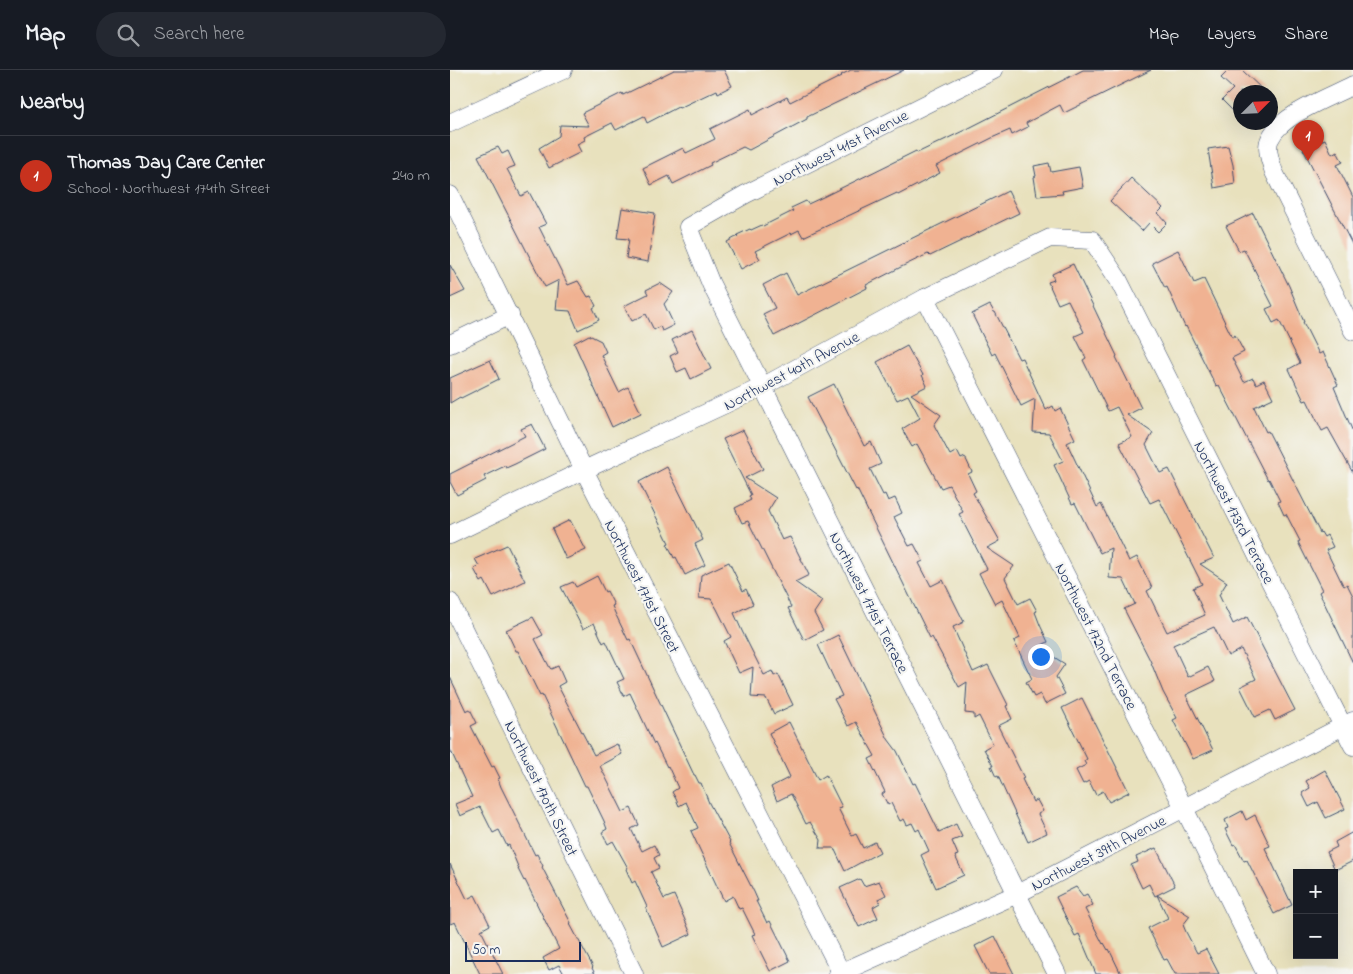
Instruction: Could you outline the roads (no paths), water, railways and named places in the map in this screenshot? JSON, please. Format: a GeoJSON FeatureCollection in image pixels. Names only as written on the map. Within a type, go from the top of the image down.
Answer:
{"type":"FeatureCollection","features":[{"type":"Feature","properties":{"kind":"street"},"geometry":{"type":"LineString","coordinates":[[450,123],[564,70]]}},
{"type":"Feature","properties":{"kind":"street","name":"Northwest 41st Avenue"},"geometry":{"type":"LineString","coordinates":[[688,227],[746,194],[994,70]]}},
{"type":"Feature","properties":{"kind":"street"},"geometry":{"type":"LineString","coordinates":[[1353,85],[1293,115],[1281,123],[1269,140],[1269,155],[1274,172],[1353,331]]}},
{"type":"Feature","properties":{"kind":"street","name":"Northwest 171st Street"},"geometry":{"type":"LineString","coordinates":[[450,195],[584,470],[840,973]]}},
{"type":"Feature","properties":{"kind":"street","name":"Northwest 171st Terrace"},"geometry":{"type":"LineString","coordinates":[[688,227],[711,284],[1057,974]]}},
{"type":"Feature","properties":{"kind":"street","name":"Northwest 40th Avenue"},"geometry":{"type":"LineString","coordinates":[[450,535],[762,387],[925,298],[1050,238],[1092,240],[1118,279]]}},
{"type":"Feature","properties":{"kind":"street","name":"Northwest 173rd Terrace"},"geometry":{"type":"LineString","coordinates":[[1118,279],[1348,724],[1353,746]]}},
{"type":"Feature","properties":{"kind":"street","name":"Northwest 172nd Terrace"},"geometry":{"type":"LineString","coordinates":[[925,298],[1184,808],[1266,974]]}},
{"type":"Feature","properties":{"kind":"street"},"geometry":{"type":"LineString","coordinates":[[450,344],[510,315]]}},
{"type":"Feature","properties":{"kind":"street","name":"Northwest 170th Street"},"geometry":{"type":"LineString","coordinates":[[450,602],[634,974]]}},
{"type":"Feature","properties":{"kind":"street","name":"Northwest 39th Avenue"},"geometry":{"type":"LineString","coordinates":[[840,973],[1017,894],[1348,724]]}},
{"type":"Feature","properties":{"kind":"place","name":"Thomas Day Care Center"},"geometry":{"type":"Point","coordinates":[1308,161]}}]}
